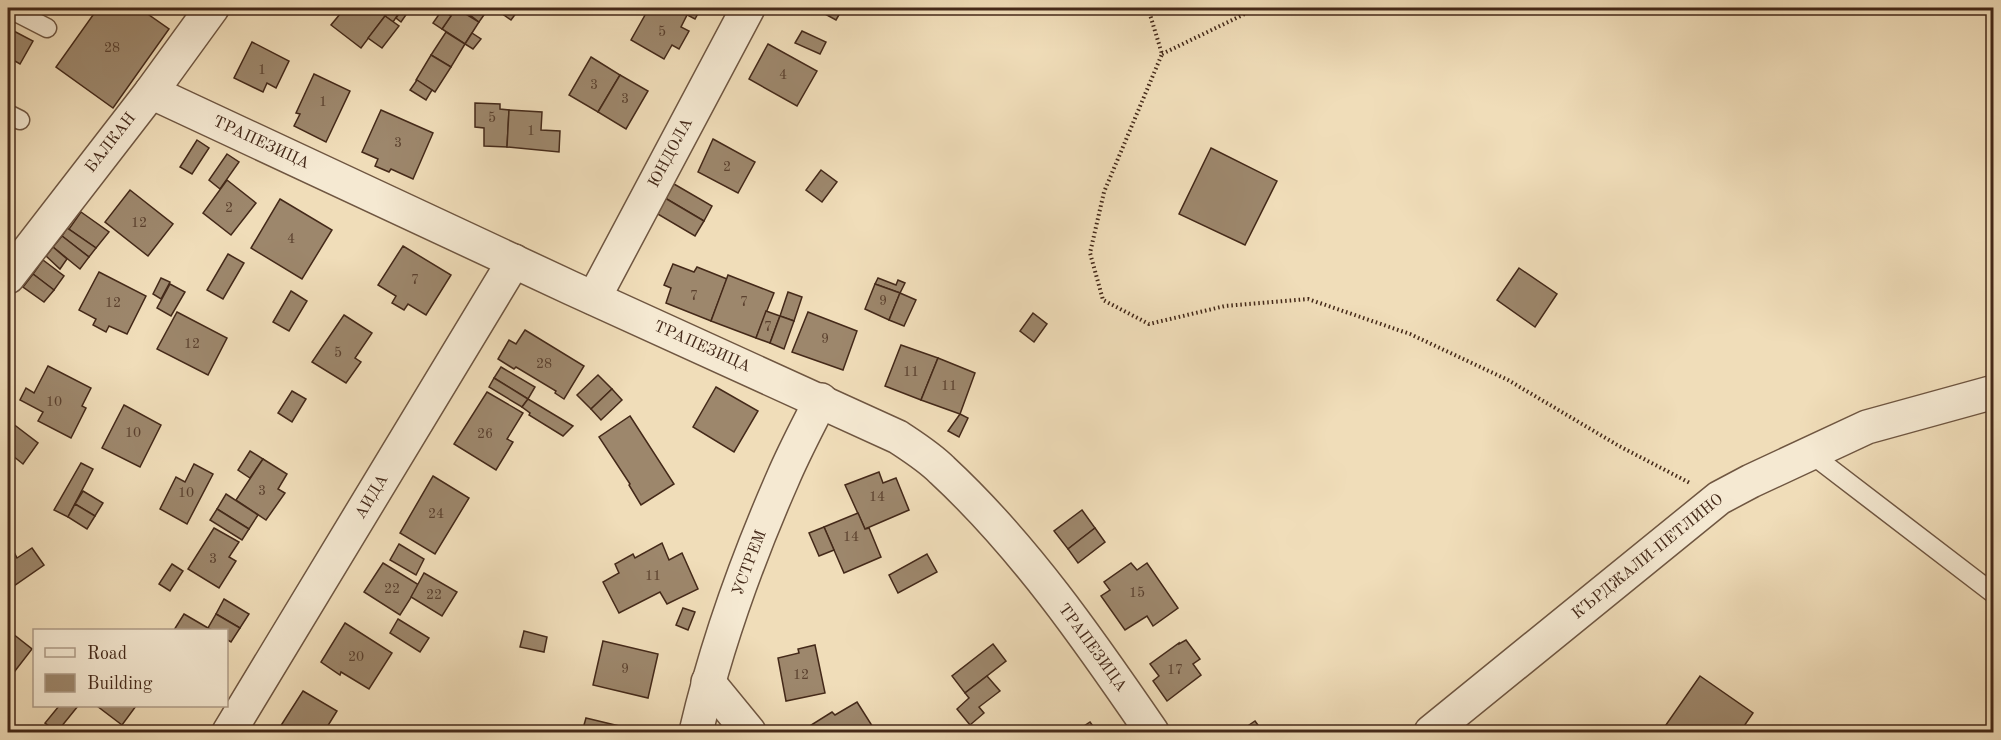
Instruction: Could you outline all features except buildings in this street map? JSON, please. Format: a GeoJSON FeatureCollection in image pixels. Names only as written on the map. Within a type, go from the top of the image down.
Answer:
{"type":"FeatureCollection","features":[{"type":"Feature","properties":{"kind":"street","name":"БАЛКАН"},"geometry":{"type":"LineString","coordinates":[[8,277],[151,92],[212,8]]}},
{"type":"Feature","properties":{"kind":"street","name":"ЮНДОЛА"},"geometry":{"type":"LineString","coordinates":[[594,298],[748,8]]}},
{"type":"Feature","properties":{"kind":"street","name":"ТРАПЕЗИЦА"},"geometry":{"type":"LineString","coordinates":[[151,92],[898,437],[941,468],[999,527],[1090,642],[1152,732]]}},
{"type":"Feature","properties":{"kind":"street","name":"АИДА"},"geometry":{"type":"LineString","coordinates":[[229,732],[514,261]]}},
{"type":"Feature","properties":{"kind":"street","name":"КЪРДЖАЛИ-ПЕТЛИНО"},"geometry":{"type":"LineString","coordinates":[[1431,732],[1719,498],[1867,427],[1994,392]]}},
{"type":"Feature","properties":{"kind":"street","name":"УСТРЕМ"},"geometry":{"type":"LineString","coordinates":[[696,732],[708,682],[744,577],[783,478],[821,400]]}},
{"type":"Feature","properties":{"kind":"street"},"geometry":{"type":"LineString","coordinates":[[708,682],[749,732]]}},
{"type":"Feature","properties":{"kind":"lane"},"geometry":{"type":"LineString","coordinates":[[8,8],[47,28]]}},
{"type":"Feature","properties":{"kind":"lane"},"geometry":{"type":"LineString","coordinates":[[1810,453],[1994,594]]}},
{"type":"Feature","properties":{"kind":"path"},"geometry":{"type":"LineString","coordinates":[[1148,8],[1162,54],[1104,192],[1090,253],[1103,300],[1149,324],[1225,306],[1308,299],[1410,334],[1508,380],[1619,446],[1719,498]]}},
{"type":"Feature","properties":{"kind":"path"},"geometry":{"type":"LineString","coordinates":[[1162,54],[1257,8]]}}]}
